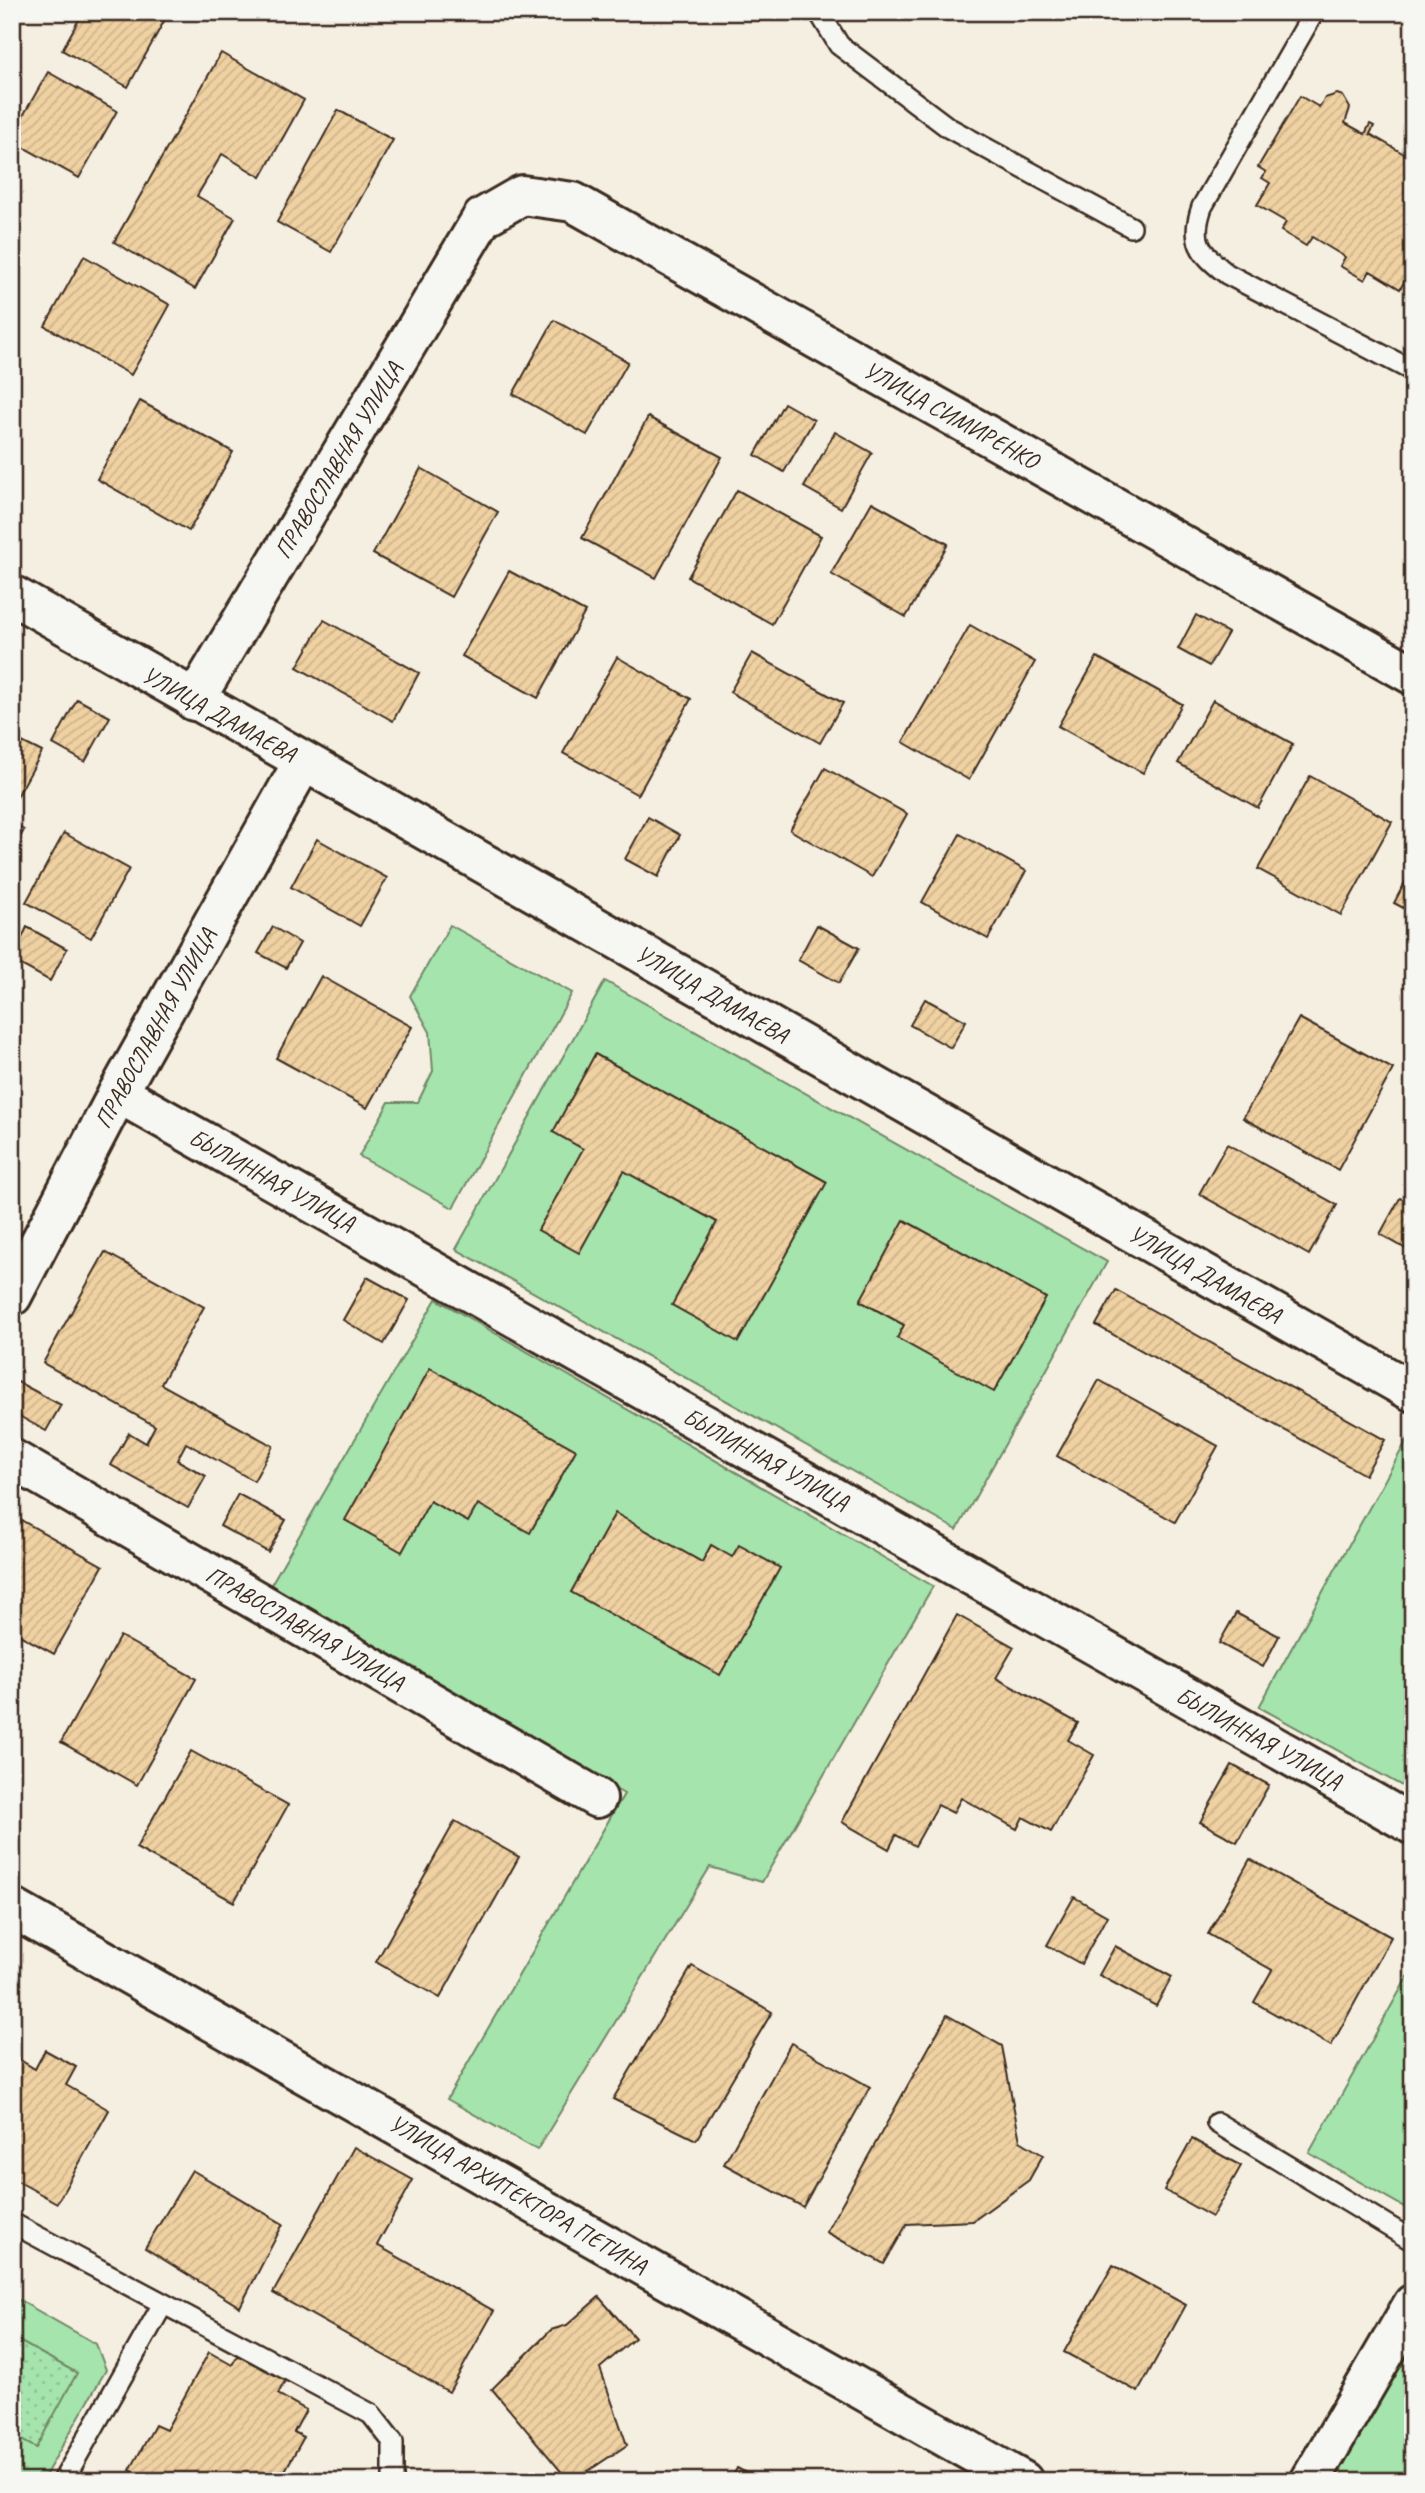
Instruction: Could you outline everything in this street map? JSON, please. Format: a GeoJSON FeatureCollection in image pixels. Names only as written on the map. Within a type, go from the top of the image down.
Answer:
{"type":"FeatureCollection","features":[{"type":"Feature","properties":{"kind":"street","name":"УЛИЦА СИМИРЕНКО"},"geometry":{"type":"LineString","coordinates":[[482,218],[522,195],[573,202],[1413,675]]}},
{"type":"Feature","properties":{"kind":"street","name":"ПРАВОСЛАВНАЯ УЛИЦА"},"geometry":{"type":"LineString","coordinates":[[194,701],[482,218]]}},
{"type":"Feature","properties":{"kind":"street","name":"УЛИЦА ДАМАЕВА"},"geometry":{"type":"LineString","coordinates":[[12,596],[1413,1392]]}},
{"type":"Feature","properties":{"kind":"street","name":"ПРАВОСЛАВНАЯ УЛИЦА"},"geometry":{"type":"LineString","coordinates":[[12,1296],[118,1093],[303,762]]}},
{"type":"Feature","properties":{"kind":"street","name":"БЫЛИННАЯ УЛИЦА"},"geometry":{"type":"LineString","coordinates":[[118,1093],[1413,1825]]}},
{"type":"Feature","properties":{"kind":"street","name":"ПРАВОСЛАВНАЯ УЛИЦА"},"geometry":{"type":"LineString","coordinates":[[12,1459],[597,1798]]}},
{"type":"Feature","properties":{"kind":"street","name":"УЛИЦА АРХИТЕКТОРА ПЕТИНА"},"geometry":{"type":"LineString","coordinates":[[12,1908],[1023,2481]]}},
{"type":"Feature","properties":{"kind":"street"},"geometry":{"type":"LineString","coordinates":[[1310,2481],[1413,2304]]}},
{"type":"Feature","properties":{"kind":"lane"},"geometry":{"type":"LineString","coordinates":[[819,12],[839,45],[949,128],[1131,227]]}},
{"type":"Feature","properties":{"kind":"lane"},"geometry":{"type":"LineString","coordinates":[[1314,12],[1202,207],[1195,228],[1204,256],[1227,274],[1413,371]]}},
{"type":"Feature","properties":{"kind":"lane"},"geometry":{"type":"LineString","coordinates":[[1217,2123],[1413,2241]]}},
{"type":"Feature","properties":{"kind":"lane"},"geometry":{"type":"LineString","coordinates":[[12,2223],[371,2414],[393,2442],[393,2481]]}},
{"type":"Feature","properties":{"kind":"lane"},"geometry":{"type":"LineString","coordinates":[[63,2481],[163,2304]]}},
{"type":"Feature","properties":{"kind":"green space"},"geometry":{"type":"Polygon","coordinates":[[[450,925],[572,993],[453,1208],[359,1156],[389,1102],[418,1102],[433,1071],[430,1032],[410,996],[450,925]]]}},
{"type":"Feature","properties":{"kind":"green space"},"geometry":{"type":"Polygon","coordinates":[[[605,981],[1107,1262],[957,1530],[456,1249],[605,981]]]}},
{"type":"Feature","properties":{"kind":"green space"},"geometry":{"type":"Polygon","coordinates":[[[436,1299],[933,1586],[762,1882],[710,1867],[537,2150],[447,2099],[624,1794],[269,1588],[436,1299]]]}},
{"type":"Feature","properties":{"kind":"green space"},"geometry":{"type":"Polygon","coordinates":[[[1413,1429],[1413,1792],[1259,1707],[1413,1429]]]}},
{"type":"Feature","properties":{"kind":"green space"},"geometry":{"type":"Polygon","coordinates":[[[1413,1967],[1413,2212],[1309,2153],[1413,1967]]]}},
{"type":"Feature","properties":{"kind":"green space"},"geometry":{"type":"Polygon","coordinates":[[[12,2296],[96,2344],[106,2370],[42,2481],[12,2481],[12,2296]]]}},
{"type":"Feature","properties":{"kind":"green space"},"geometry":{"type":"Polygon","coordinates":[[[1413,2320],[1413,2481],[1322,2481],[1413,2320]]]}},
{"type":"Feature","properties":{"kind":"green space"},"geometry":{"type":"Polygon","coordinates":[[[17,2340],[77,2373],[36,2448],[12,2435],[24,2412],[12,2405],[12,2349],[17,2340]]]}},
{"type":"Feature","properties":{"kind":"building"},"geometry":{"type":"Polygon","coordinates":[[[83,12],[169,12],[128,87],[62,50],[83,12]]]}},
{"type":"Feature","properties":{"kind":"building"},"geometry":{"type":"Polygon","coordinates":[[[221,53],[304,100],[261,177],[222,154],[197,196],[235,218],[195,289],[114,242],[221,53]]]}},
{"type":"Feature","properties":{"kind":"building"},"geometry":{"type":"Polygon","coordinates":[[[48,72],[117,111],[79,178],[12,141],[12,135],[48,72]]]}},
{"type":"Feature","properties":{"kind":"building"},"geometry":{"type":"Polygon","coordinates":[[[1337,94],[1343,96],[1350,108],[1345,123],[1365,134],[1370,124],[1374,126],[1370,134],[1406,155],[1410,148],[1413,150],[1408,160],[1413,163],[1413,267],[1400,289],[1370,271],[1365,280],[1340,266],[1345,257],[1312,237],[1306,246],[1281,231],[1286,222],[1257,205],[1270,183],[1262,178],[1266,172],[1258,167],[1300,96],[1319,107],[1325,98],[1337,94]]]}},
{"type":"Feature","properties":{"kind":"building"},"geometry":{"type":"Polygon","coordinates":[[[338,110],[393,140],[331,252],[277,222],[338,110]]]}},
{"type":"Feature","properties":{"kind":"building"},"geometry":{"type":"Polygon","coordinates":[[[84,256],[170,305],[131,375],[45,326],[84,256]]]}},
{"type":"Feature","properties":{"kind":"building"},"geometry":{"type":"Polygon","coordinates":[[[554,320],[628,362],[587,435],[513,394],[554,320]]]}},
{"type":"Feature","properties":{"kind":"building"},"geometry":{"type":"Polygon","coordinates":[[[140,401],[233,452],[189,531],[97,479],[140,401]]]}},
{"type":"Feature","properties":{"kind":"building"},"geometry":{"type":"Polygon","coordinates":[[[784,403],[814,420],[784,472],[755,455],[784,403]]]}},
{"type":"Feature","properties":{"kind":"building"},"geometry":{"type":"Polygon","coordinates":[[[648,417],[722,457],[656,578],[582,538],[648,417]]]}},
{"type":"Feature","properties":{"kind":"building"},"geometry":{"type":"Polygon","coordinates":[[[835,432],[872,453],[841,508],[804,487],[835,432]]]}},
{"type":"Feature","properties":{"kind":"building"},"geometry":{"type":"Polygon","coordinates":[[[421,468],[498,512],[451,597],[373,554],[421,468]]]}},
{"type":"Feature","properties":{"kind":"building"},"geometry":{"type":"Polygon","coordinates":[[[737,490],[821,536],[772,624],[688,577],[737,490]]]}},
{"type":"Feature","properties":{"kind":"building"},"geometry":{"type":"Polygon","coordinates":[[[872,502],[948,544],[906,617],[831,574],[872,502]]]}},
{"type":"Feature","properties":{"kind":"building"},"geometry":{"type":"Polygon","coordinates":[[[509,571],[585,612],[538,698],[462,656],[509,571]]]}},
{"type":"Feature","properties":{"kind":"building"},"geometry":{"type":"Polygon","coordinates":[[[1196,615],[1228,633],[1209,666],[1178,649],[1196,615]]]}},
{"type":"Feature","properties":{"kind":"building"},"geometry":{"type":"Polygon","coordinates":[[[324,620],[419,673],[393,721],[297,667],[324,620]]]}},
{"type":"Feature","properties":{"kind":"building"},"geometry":{"type":"Polygon","coordinates":[[[970,625],[1035,662],[969,780],[903,742],[970,625]]]}},
{"type":"Feature","properties":{"kind":"building"},"geometry":{"type":"Polygon","coordinates":[[[752,653],[843,703],[820,743],[730,692],[752,653]]]}},
{"type":"Feature","properties":{"kind":"building"},"geometry":{"type":"Polygon","coordinates":[[[617,657],[691,699],[638,795],[563,753],[617,657]]]}},
{"type":"Feature","properties":{"kind":"building"},"geometry":{"type":"Polygon","coordinates":[[[1097,657],[1182,704],[1143,773],[1058,726],[1097,657]]]}},
{"type":"Feature","properties":{"kind":"building"},"geometry":{"type":"Polygon","coordinates":[[[77,699],[110,717],[85,762],[53,744],[77,699]]]}},
{"type":"Feature","properties":{"kind":"building"},"geometry":{"type":"Polygon","coordinates":[[[1213,700],[1293,744],[1258,808],[1178,763],[1213,700]]]}},
{"type":"Feature","properties":{"kind":"building"},"geometry":{"type":"Polygon","coordinates":[[[12,737],[42,752],[12,806],[12,737]]]}},
{"type":"Feature","properties":{"kind":"building"},"geometry":{"type":"Polygon","coordinates":[[[825,768],[907,814],[872,877],[790,830],[825,768]]]}},
{"type":"Feature","properties":{"kind":"building"},"geometry":{"type":"Polygon","coordinates":[[[1310,776],[1392,822],[1341,915],[1258,869],[1310,776]]]}},
{"type":"Feature","properties":{"kind":"building"},"geometry":{"type":"Polygon","coordinates":[[[648,817],[680,835],[658,877],[625,859],[648,817]]]}},
{"type":"Feature","properties":{"kind":"building"},"geometry":{"type":"Polygon","coordinates":[[[12,823],[24,830],[12,852],[12,823]]]}},
{"type":"Feature","properties":{"kind":"building"},"geometry":{"type":"Polygon","coordinates":[[[64,833],[129,869],[91,938],[26,902],[64,833]]]}},
{"type":"Feature","properties":{"kind":"building"},"geometry":{"type":"Polygon","coordinates":[[[960,834],[1026,871],[988,939],[922,902],[960,834]]]}},
{"type":"Feature","properties":{"kind":"building"},"geometry":{"type":"Polygon","coordinates":[[[317,839],[387,878],[360,926],[291,887],[317,839]]]}},
{"type":"Feature","properties":{"kind":"building"},"geometry":{"type":"Polygon","coordinates":[[[1413,867],[1413,913],[1394,903],[1413,867]]]}},
{"type":"Feature","properties":{"kind":"building"},"geometry":{"type":"Polygon","coordinates":[[[817,925],[859,948],[839,983],[798,960],[817,925]]]}},
{"type":"Feature","properties":{"kind":"building"},"geometry":{"type":"Polygon","coordinates":[[[27,927],[67,949],[50,981],[12,960],[27,927]]]}},
{"type":"Feature","properties":{"kind":"building"},"geometry":{"type":"Polygon","coordinates":[[[273,927],[300,943],[286,968],[258,953],[273,927]]]}},
{"type":"Feature","properties":{"kind":"building"},"geometry":{"type":"Polygon","coordinates":[[[321,976],[412,1027],[367,1108],[276,1058],[321,976]]]}},
{"type":"Feature","properties":{"kind":"building"},"geometry":{"type":"Polygon","coordinates":[[[925,999],[966,1021],[951,1048],[910,1025],[925,999]]]}},
{"type":"Feature","properties":{"kind":"building"},"geometry":{"type":"Polygon","coordinates":[[[1299,1018],[1393,1069],[1338,1170],[1243,1118],[1299,1018]]]}},
{"type":"Feature","properties":{"kind":"building"},"geometry":{"type":"Polygon","coordinates":[[[595,1054],[827,1182],[738,1342],[672,1305],[717,1222],[624,1171],[579,1253],[538,1230],[583,1149],[553,1132],[595,1054]]]}},
{"type":"Feature","properties":{"kind":"building"},"geometry":{"type":"Polygon","coordinates":[[[1227,1144],[1337,1205],[1309,1255],[1199,1194],[1227,1144]]]}},
{"type":"Feature","properties":{"kind":"building"},"geometry":{"type":"Polygon","coordinates":[[[1413,1189],[1413,1253],[1380,1234],[1400,1198],[1406,1201],[1413,1189]]]}},
{"type":"Feature","properties":{"kind":"building"},"geometry":{"type":"Polygon","coordinates":[[[904,1220],[1046,1298],[994,1392],[897,1338],[904,1325],[860,1301],[904,1220]]]}},
{"type":"Feature","properties":{"kind":"building"},"geometry":{"type":"Polygon","coordinates":[[[105,1252],[204,1307],[161,1384],[273,1446],[254,1481],[186,1443],[177,1460],[206,1476],[188,1508],[111,1465],[129,1433],[146,1443],[155,1426],[43,1363],[105,1252]]]}},
{"type":"Feature","properties":{"kind":"building"},"geometry":{"type":"Polygon","coordinates":[[[367,1277],[409,1300],[384,1344],[343,1320],[367,1277]]]}},
{"type":"Feature","properties":{"kind":"building"},"geometry":{"type":"Polygon","coordinates":[[[1116,1290],[1385,1440],[1365,1475],[1096,1325],[1116,1290]]]}},
{"type":"Feature","properties":{"kind":"building"},"geometry":{"type":"Polygon","coordinates":[[[430,1368],[576,1450],[530,1533],[478,1504],[468,1522],[430,1501],[402,1552],[345,1520],[430,1368]]]}},
{"type":"Feature","properties":{"kind":"building"},"geometry":{"type":"Polygon","coordinates":[[[12,1379],[61,1405],[46,1431],[12,1412],[12,1379]]]}},
{"type":"Feature","properties":{"kind":"building"},"geometry":{"type":"Polygon","coordinates":[[[1099,1380],[1218,1446],[1175,1522],[1057,1456],[1099,1380]]]}},
{"type":"Feature","properties":{"kind":"building"},"geometry":{"type":"Polygon","coordinates":[[[238,1494],[286,1520],[268,1552],[220,1526],[238,1494]]]}},
{"type":"Feature","properties":{"kind":"building"},"geometry":{"type":"Polygon","coordinates":[[[615,1513],[702,1562],[711,1545],[732,1557],[739,1545],[780,1568],[720,1675],[571,1592],[615,1513]]]}},
{"type":"Feature","properties":{"kind":"building"},"geometry":{"type":"Polygon","coordinates":[[[12,1515],[103,1566],[54,1654],[12,1631],[12,1515]]]}},
{"type":"Feature","properties":{"kind":"building"},"geometry":{"type":"Polygon","coordinates":[[[1236,1613],[1279,1636],[1263,1667],[1219,1643],[1236,1613]]]}},
{"type":"Feature","properties":{"kind":"building"},"geometry":{"type":"Polygon","coordinates":[[[957,1615],[1014,1647],[996,1678],[1078,1723],[1068,1740],[1094,1755],[1051,1832],[1023,1817],[1017,1829],[961,1798],[953,1813],[938,1805],[915,1846],[896,1835],[889,1849],[842,1822],[957,1615]]]}},
{"type":"Feature","properties":{"kind":"building"},"geometry":{"type":"Polygon","coordinates":[[[120,1636],[196,1679],[137,1785],[61,1742],[120,1636]]]}},
{"type":"Feature","properties":{"kind":"building"},"geometry":{"type":"Polygon","coordinates":[[[191,1751],[288,1805],[234,1902],[136,1848],[191,1751]]]}},
{"type":"Feature","properties":{"kind":"building"},"geometry":{"type":"Polygon","coordinates":[[[1232,1765],[1269,1785],[1237,1842],[1200,1822],[1232,1765]]]}},
{"type":"Feature","properties":{"kind":"building"},"geometry":{"type":"Polygon","coordinates":[[[455,1821],[519,1857],[440,1998],[376,1962],[455,1821]]]}},
{"type":"Feature","properties":{"kind":"building"},"geometry":{"type":"Polygon","coordinates":[[[1250,1859],[1391,1937],[1331,2046],[1254,2002],[1272,1970],[1208,1934],[1250,1859]]]}},
{"type":"Feature","properties":{"kind":"building"},"geometry":{"type":"Polygon","coordinates":[[[1074,1897],[1107,1916],[1081,1964],[1047,1945],[1074,1897]]]}},
{"type":"Feature","properties":{"kind":"building"},"geometry":{"type":"Polygon","coordinates":[[[1115,1946],[1172,1977],[1156,2006],[1099,1975],[1115,1946]]]}},
{"type":"Feature","properties":{"kind":"building"},"geometry":{"type":"Polygon","coordinates":[[[692,1966],[772,2012],[696,2140],[613,2099],[692,1966]]]}},
{"type":"Feature","properties":{"kind":"building"},"geometry":{"type":"Polygon","coordinates":[[[947,2015],[1002,2046],[1020,2141],[1043,2155],[1029,2180],[973,2221],[907,2224],[884,2264],[826,2232],[947,2015]]]}},
{"type":"Feature","properties":{"kind":"building"},"geometry":{"type":"Polygon","coordinates":[[[791,2043],[870,2087],[803,2207],[724,2164],[791,2043]]]}},
{"type":"Feature","properties":{"kind":"building"},"geometry":{"type":"Polygon","coordinates":[[[45,2050],[76,2067],[66,2085],[109,2110],[57,2203],[12,2178],[12,2055],[35,2069],[45,2050]]]}},
{"type":"Feature","properties":{"kind":"building"},"geometry":{"type":"Polygon","coordinates":[[[1192,2139],[1241,2166],[1212,2217],[1164,2190],[1192,2139]]]}},
{"type":"Feature","properties":{"kind":"building"},"geometry":{"type":"Polygon","coordinates":[[[354,2147],[413,2180],[377,2245],[494,2311],[449,2392],[273,2293],[354,2147]]]}},
{"type":"Feature","properties":{"kind":"building"},"geometry":{"type":"Polygon","coordinates":[[[192,2170],[283,2224],[240,2307],[145,2248],[192,2170]]]}},
{"type":"Feature","properties":{"kind":"building"},"geometry":{"type":"Polygon","coordinates":[[[1113,2265],[1186,2305],[1138,2392],[1064,2352],[1113,2265]]]}},
{"type":"Feature","properties":{"kind":"building"},"geometry":{"type":"Polygon","coordinates":[[[599,2297],[635,2338],[600,2368],[627,2445],[573,2481],[569,2481],[492,2389],[551,2330],[567,2325],[599,2297]]]}},
{"type":"Feature","properties":{"kind":"building"},"geometry":{"type":"Polygon","coordinates":[[[240,2351],[287,2377],[278,2394],[306,2410],[294,2432],[304,2437],[279,2481],[133,2481],[137,2474],[130,2470],[155,2425],[166,2430],[209,2352],[232,2365],[240,2351]]]}},
{"type":"Feature","properties":{"kind":"building"},"geometry":{"type":"Polygon","coordinates":[[[737,2468],[761,2481],[730,2481],[737,2468]]]}}]}
